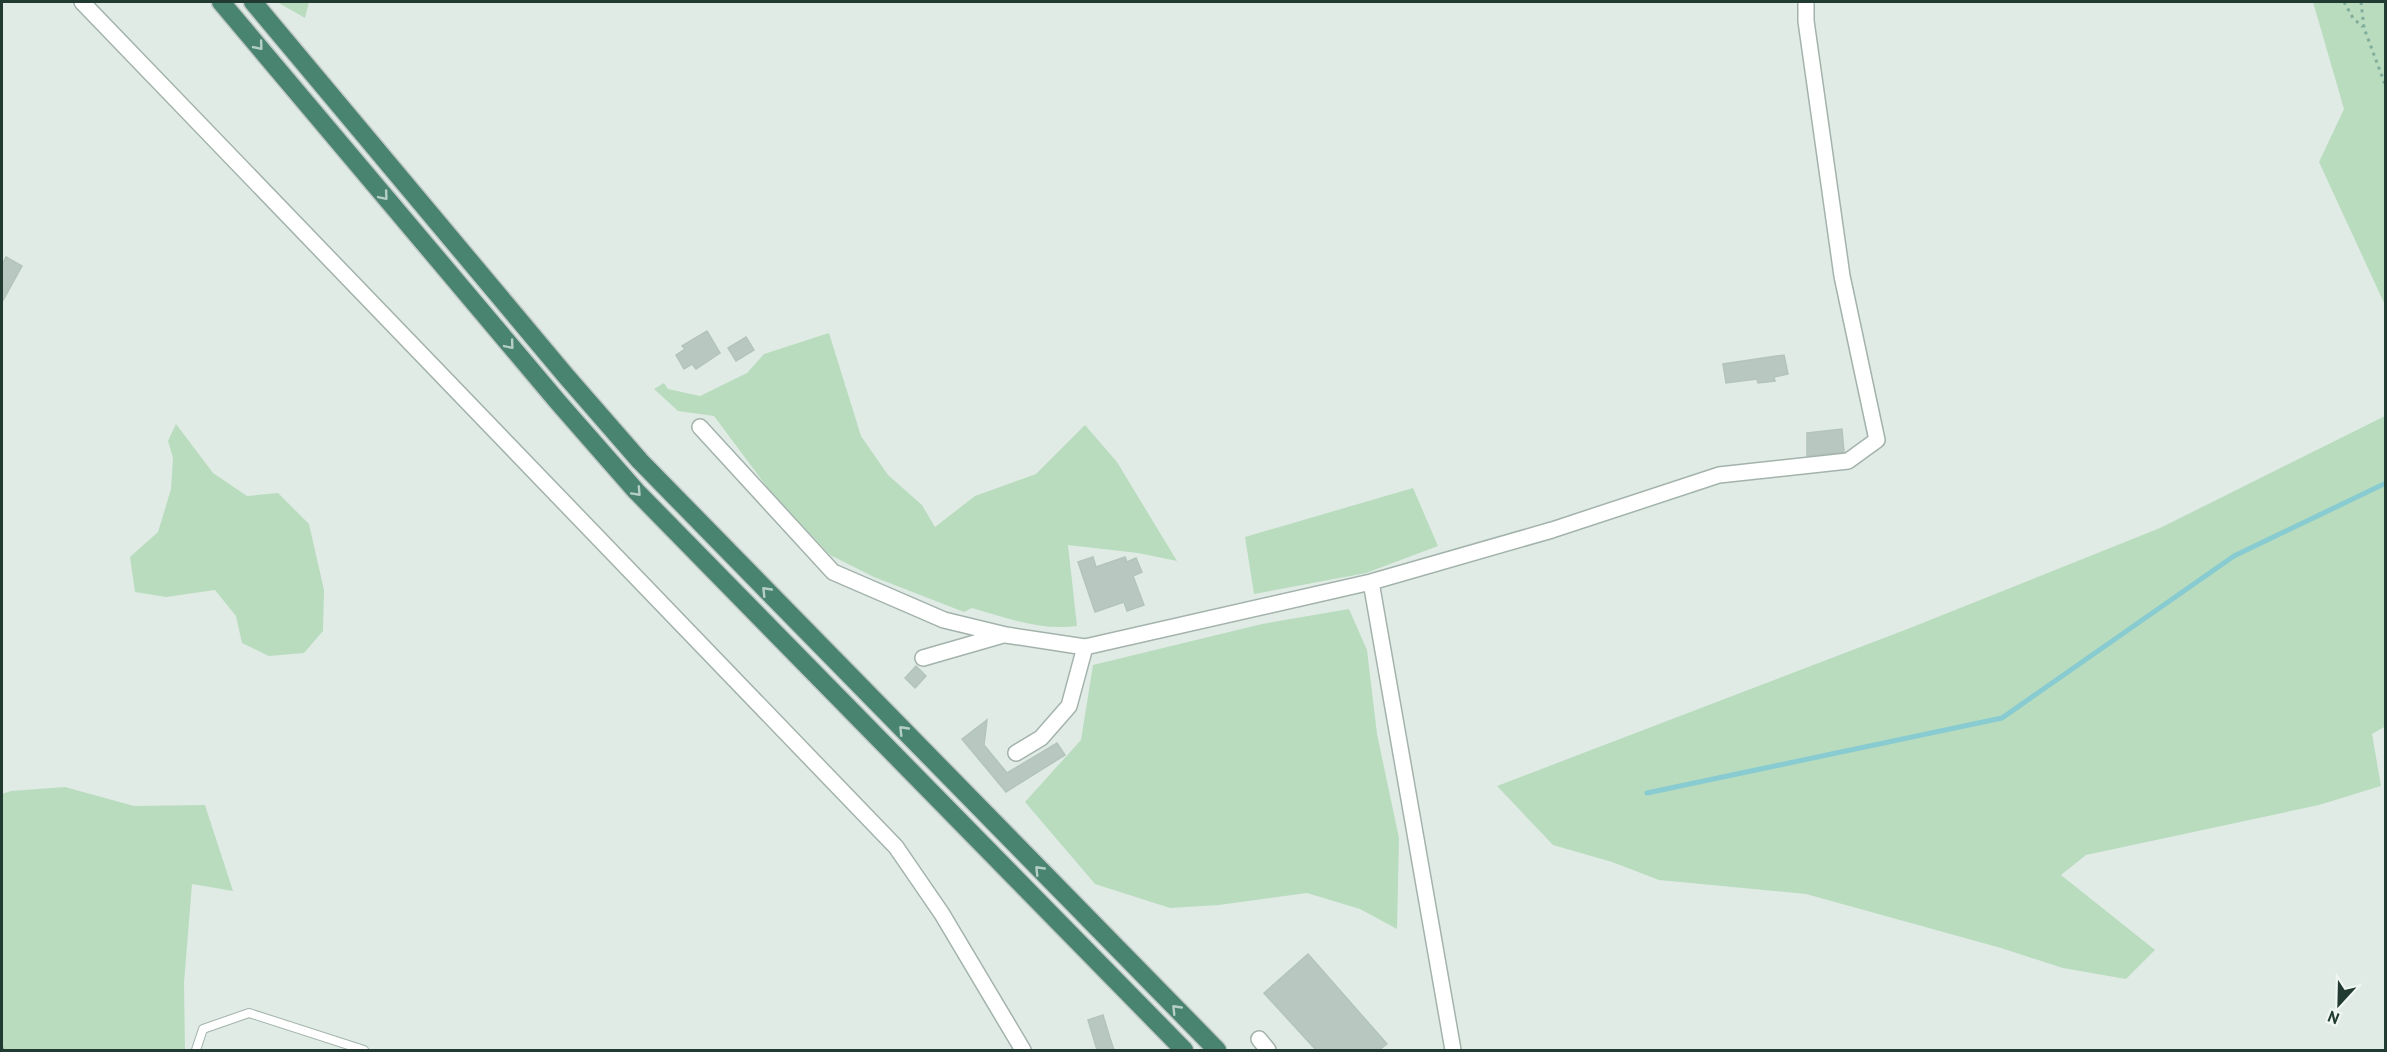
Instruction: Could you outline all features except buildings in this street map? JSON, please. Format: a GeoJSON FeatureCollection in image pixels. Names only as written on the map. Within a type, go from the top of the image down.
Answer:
{"type":"FeatureCollection","features":[{"type":"Feature","properties":{"kind":"highway"},"geometry":{"type":"LineString","coordinates":[[221,2],[558,402],[636,491],[1184,1050]]}},
{"type":"Feature","properties":{"kind":"highway"},"geometry":{"type":"LineString","coordinates":[[253,2],[566,376],[640,460],[1217,1050]]}},
{"type":"Feature","properties":{"kind":"street"},"geometry":{"type":"LineString","coordinates":[[82,2],[896,847],[942,914],[1023,1050]]}},
{"type":"Feature","properties":{"kind":"street"},"geometry":{"type":"LineString","coordinates":[[700,427],[833,572],[944,620],[1006,635],[1085,647],[1371,582],[1552,530],[1719,476],[1848,461],[1877,440],[1842,276],[1806,21],[1806,2]]}},
{"type":"Feature","properties":{"kind":"street"},"geometry":{"type":"LineString","coordinates":[[1371,582],[1453,1050]]}},
{"type":"Feature","properties":{"kind":"street"},"geometry":{"type":"LineString","coordinates":[[923,658],[1006,635]]}},
{"type":"Feature","properties":{"kind":"street"},"geometry":{"type":"LineString","coordinates":[[1016,753],[1041,738],[1069,706],[1085,647]]}},
{"type":"Feature","properties":{"kind":"lane"},"geometry":{"type":"LineString","coordinates":[[196,1050],[203,1029],[249,1013],[364,1050]]}},
{"type":"Feature","properties":{"kind":"path"},"geometry":{"type":"LineString","coordinates":[[2344,2],[2353,18],[2364,28]]}},
{"type":"Feature","properties":{"kind":"path"},"geometry":{"type":"LineString","coordinates":[[2361,2],[2364,28],[2385,87]]}},
{"type":"Feature","properties":{"kind":"green space"},"geometry":{"type":"Polygon","coordinates":[[[277,2],[309,2],[305,18],[277,2]]]}},
{"type":"Feature","properties":{"kind":"green space"},"geometry":{"type":"Polygon","coordinates":[[[2313,2],[2385,2],[2385,305],[2319,162],[2344,109],[2313,2]]]}},
{"type":"Feature","properties":{"kind":"green space"},"geometry":{"type":"Polygon","coordinates":[[[829,333],[861,436],[888,475],[922,505],[935,527],[975,496],[1036,474],[1085,425],[1117,462],[1177,561],[1138,553],[1068,545],[1077,626],[1050,627],[1024,623],[972,608],[964,612],[874,577],[830,555],[770,491],[714,416],[678,411],[654,389],[664,383],[668,389],[700,396],[747,373],[764,354],[829,333]]]}},
{"type":"Feature","properties":{"kind":"green space"},"geometry":{"type":"Polygon","coordinates":[[[2385,416],[2386,726],[2372,734],[2381,786],[2319,805],[2086,855],[2061,875],[2155,950],[2126,979],[2063,968],[2001,948],[1806,894],[1659,880],[1612,862],[1553,845],[1497,786],[1910,628],[2160,528],[2385,416]]]}},
{"type":"Feature","properties":{"kind":"green space"},"geometry":{"type":"Polygon","coordinates":[[[176,424],[213,473],[247,496],[278,493],[309,524],[324,590],[323,631],[304,653],[269,656],[242,643],[236,616],[215,590],[166,597],[135,592],[130,557],[158,532],[171,489],[173,458],[168,441],[176,424]]]}},
{"type":"Feature","properties":{"kind":"green space"},"geometry":{"type":"Polygon","coordinates":[[[1413,488],[1438,546],[1366,573],[1254,594],[1245,537],[1413,488]]]}},
{"type":"Feature","properties":{"kind":"green space"},"geometry":{"type":"Polygon","coordinates":[[[1349,609],[1367,650],[1377,734],[1399,838],[1397,929],[1360,909],[1307,893],[1219,905],[1170,908],[1095,884],[1025,802],[1081,740],[1093,665],[1262,624],[1349,609]]]}},
{"type":"Feature","properties":{"kind":"green space"},"geometry":{"type":"Polygon","coordinates":[[[65,787],[134,806],[205,805],[233,891],[192,884],[184,983],[185,1050],[2,1050],[2,794],[11,791],[65,787]]]}},
{"type":"Feature","properties":{"kind":"waterway"},"geometry":{"type":"LineString","coordinates":[[1647,793],[2002,718],[2234,556],[2386,483]]}}]}
